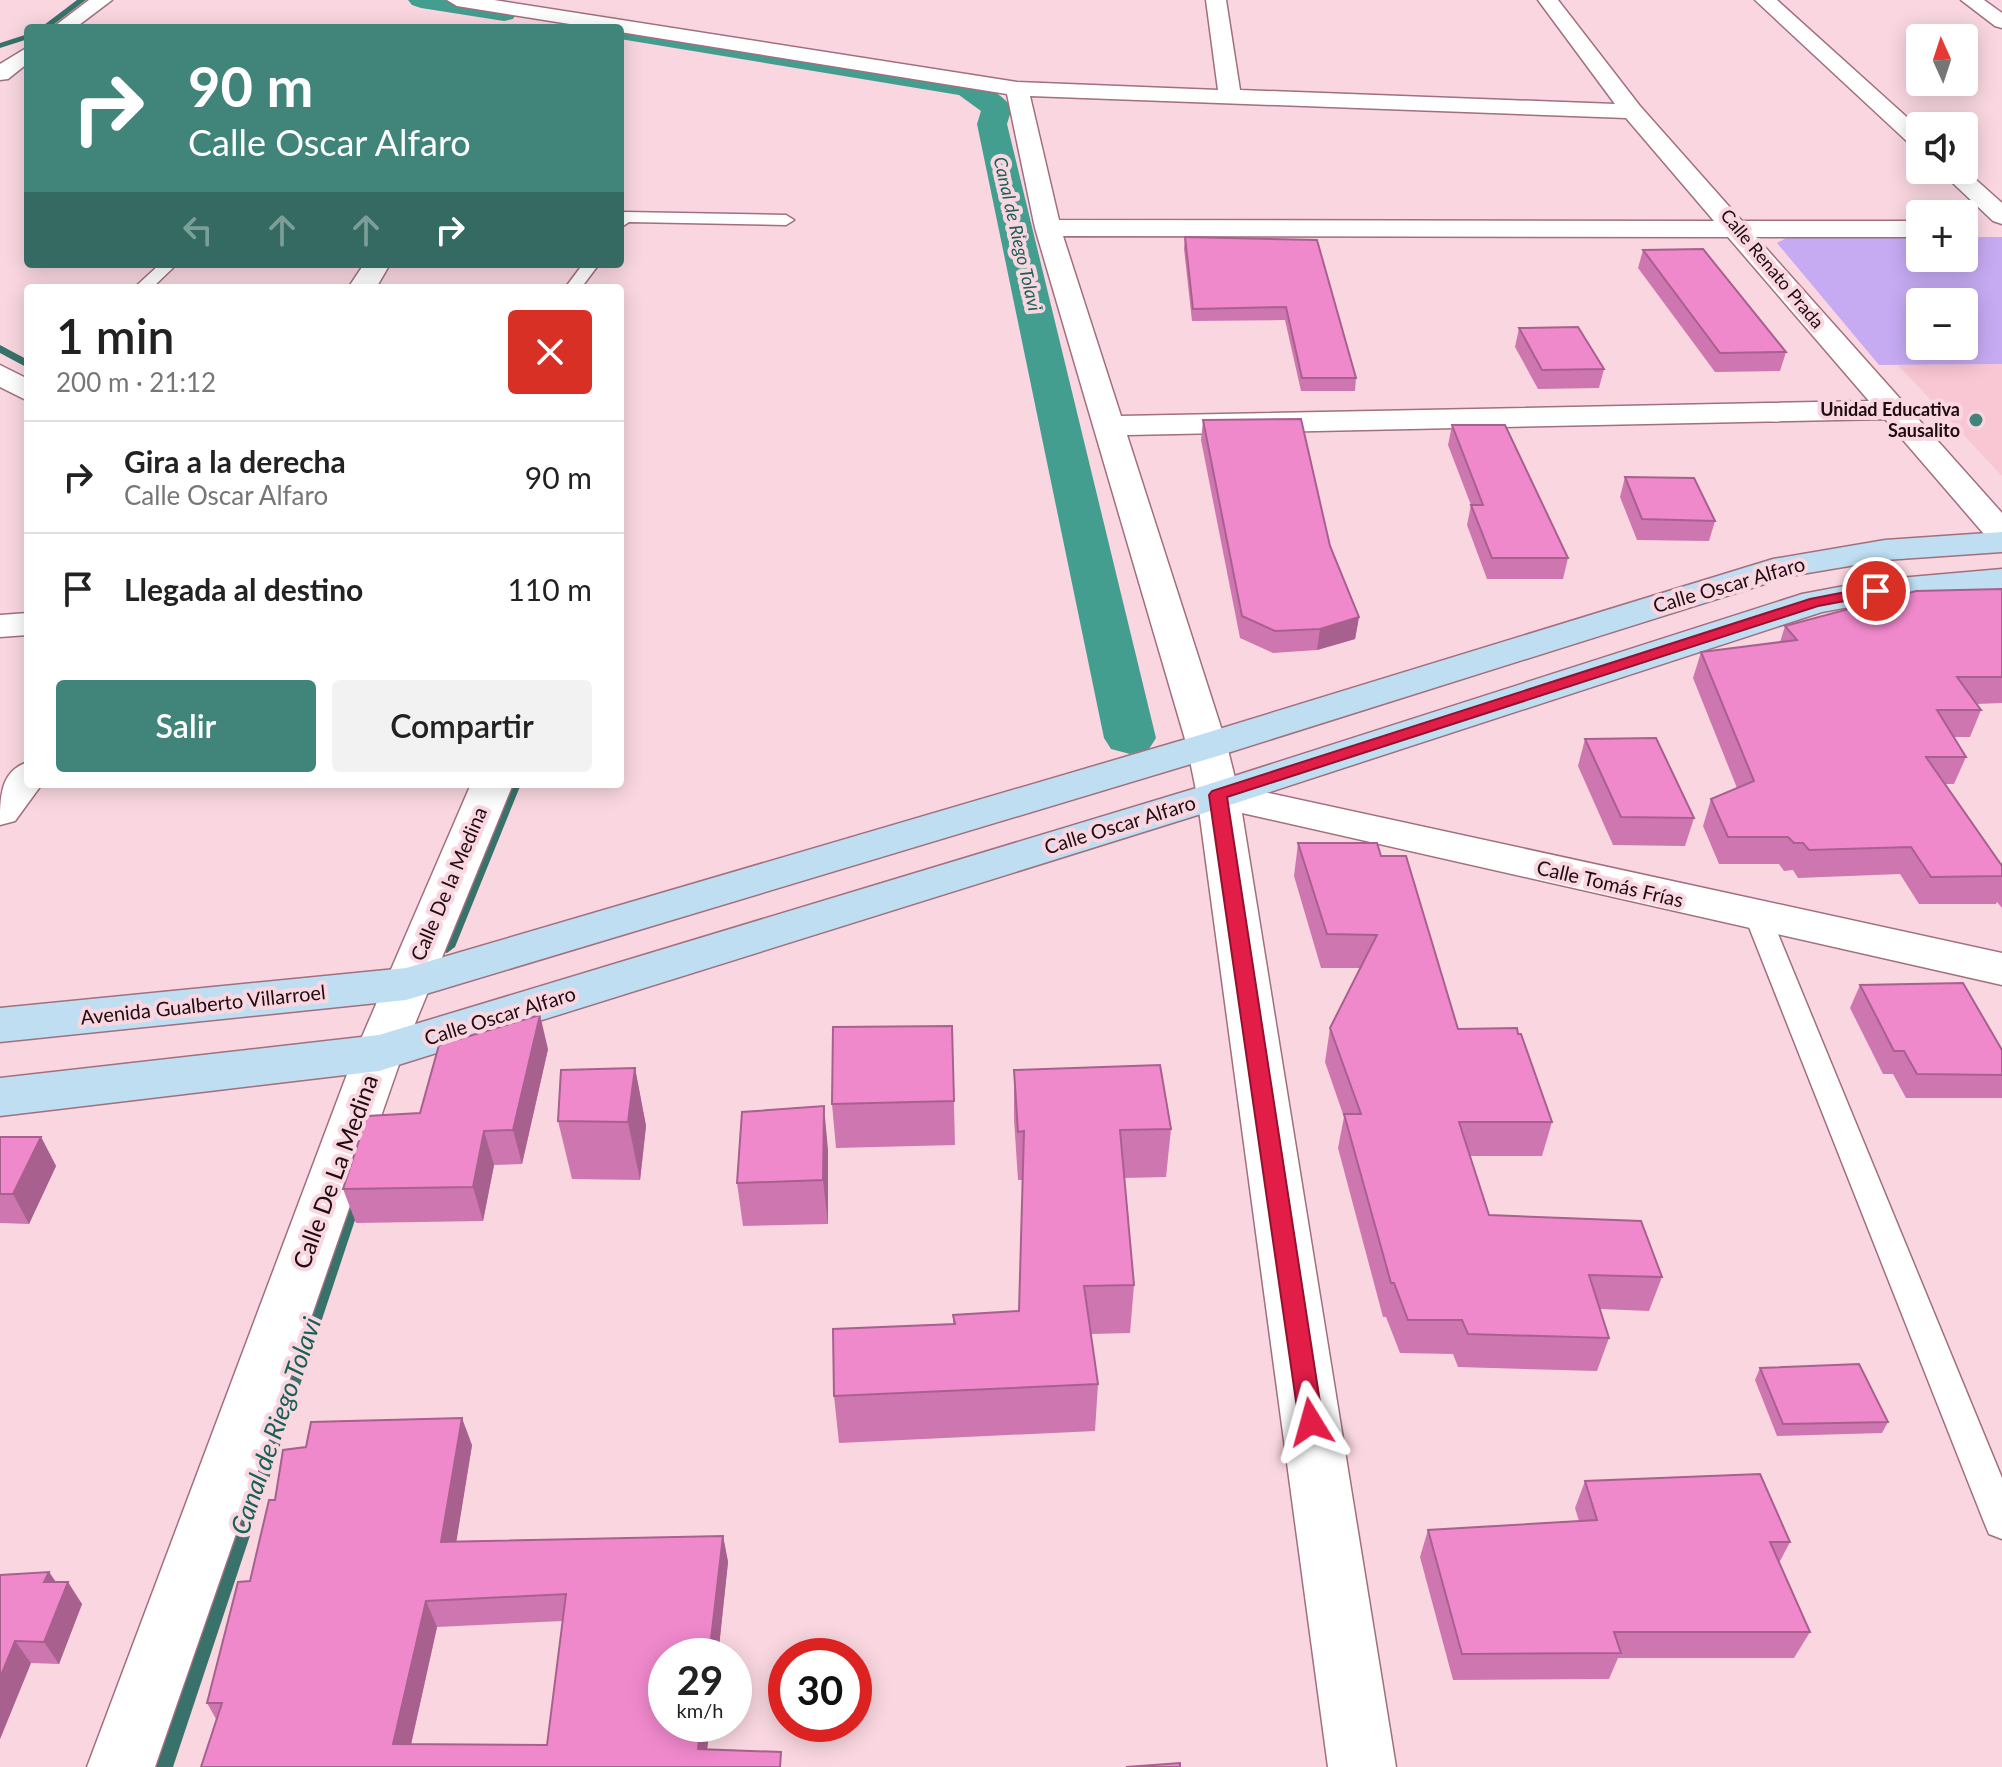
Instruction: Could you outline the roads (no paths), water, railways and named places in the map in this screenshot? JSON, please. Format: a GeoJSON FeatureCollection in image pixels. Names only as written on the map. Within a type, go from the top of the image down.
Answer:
{"type":"FeatureCollection","features":[{"type":"Feature","properties":{"kind":"main road","name":"Calle Oscar Alfaro"},"geometry":{"type":"LineString","coordinates":[[379,1053],[1212,770],[1785,566],[1885,550],[2002,542]]}},
{"type":"Feature","properties":{"kind":"main road","name":"Calle Oscar Alfaro"},"geometry":{"type":"LineString","coordinates":[[406,984],[1212,770],[1815,602],[1876,591],[2002,580]]}},
{"type":"Feature","properties":{"kind":"main road","name":"Avenida Gualberto Villarroel"},"geometry":{"type":"LineString","coordinates":[[0,1025],[406,984]]}},
{"type":"Feature","properties":{"kind":"main road"},"geometry":{"type":"LineString","coordinates":[[0,1097],[379,1053]]}},
{"type":"Feature","properties":{"kind":"street"},"geometry":{"type":"LineString","coordinates":[[68,24],[102,0]]}},
{"type":"Feature","properties":{"kind":"street"},"geometry":{"type":"LineString","coordinates":[[457,0],[602,24]]}},
{"type":"Feature","properties":{"kind":"street"},"geometry":{"type":"LineString","coordinates":[[1216,0],[1230,95]]}},
{"type":"Feature","properties":{"kind":"street","name":"Calle Renato Prada"},"geometry":{"type":"LineString","coordinates":[[1548,0],[1632,111],[2002,534]]}},
{"type":"Feature","properties":{"kind":"street"},"geometry":{"type":"LineString","coordinates":[[1765,0],[1906,128]]}},
{"type":"Feature","properties":{"kind":"street"},"geometry":{"type":"LineString","coordinates":[[1971,0],[2002,22]]}},
{"type":"Feature","properties":{"kind":"street"},"geometry":{"type":"LineString","coordinates":[[624,27],[1017,89],[1632,111]]}},
{"type":"Feature","properties":{"kind":"street"},"geometry":{"type":"LineString","coordinates":[[0,74],[24,56]]}},
{"type":"Feature","properties":{"kind":"street"},"geometry":{"type":"LineString","coordinates":[[1017,89],[1048,228],[1212,770],[1362,1767]]}},
{"type":"Feature","properties":{"kind":"street"},"geometry":{"type":"LineString","coordinates":[[1967,184],[2002,216]]}},
{"type":"Feature","properties":{"kind":"street"},"geometry":{"type":"LineString","coordinates":[[1048,228],[1906,229]]}},
{"type":"Feature","properties":{"kind":"street"},"geometry":{"type":"LineString","coordinates":[[0,374],[24,389]]}},
{"type":"Feature","properties":{"kind":"street"},"geometry":{"type":"LineString","coordinates":[[1108,426],[1893,410]]}},
{"type":"Feature","properties":{"kind":"street"},"geometry":{"type":"LineString","coordinates":[[0,626],[24,624]]}},
{"type":"Feature","properties":{"kind":"street","name":"Calle Tomás Frías"},"geometry":{"type":"LineString","coordinates":[[1212,770],[1758,917],[2002,969]]}},
{"type":"Feature","properties":{"kind":"street"},"geometry":{"type":"LineString","coordinates":[[0,812],[24,780]]}},
{"type":"Feature","properties":{"kind":"street","name":"Calle De la Medina"},"geometry":{"type":"LineString","coordinates":[[406,984],[490,788]]}},
{"type":"Feature","properties":{"kind":"street","name":"Calle De La Medina"},"geometry":{"type":"LineString","coordinates":[[121,1767],[406,984]]}},
{"type":"Feature","properties":{"kind":"lane"},"geometry":{"type":"LineString","coordinates":[[624,218],[786,220]]}},
{"type":"Feature","properties":{"kind":"lane"},"geometry":{"type":"LineString","coordinates":[[146,284],[164,268]]}},
{"type":"Feature","properties":{"kind":"lane"},"geometry":{"type":"LineString","coordinates":[[1758,917],[2002,1522]]}},
{"type":"Feature","properties":{"kind":"waterway","name":"Canal de Riego Tolavi"},"geometry":{"type":"LineString","coordinates":[[49,24],[82,0]]}},
{"type":"Feature","properties":{"kind":"waterway","name":"Canal de Riego Tolavi"},"geometry":{"type":"LineString","coordinates":[[421,0],[504,13]]}},
{"type":"Feature","properties":{"kind":"waterway","name":"Canal de Riego Tolavi"},"geometry":{"type":"LineString","coordinates":[[624,32],[968,88],[997,108],[992,124],[1130,738]]}},
{"type":"Feature","properties":{"kind":"waterway","name":"Canal de Riego Tolavi"},"geometry":{"type":"LineString","coordinates":[[0,46],[24,37]]}},
{"type":"Feature","properties":{"kind":"waterway","name":"Canal de Riego Tolavi"},"geometry":{"type":"LineString","coordinates":[[0,348],[24,363]]}},
{"type":"Feature","properties":{"kind":"waterway","name":"Canal de Riego Tolavi"},"geometry":{"type":"LineString","coordinates":[[447,947],[512,788]]}},
{"type":"Feature","properties":{"kind":"waterway","name":"Canal de Riego Tolavi"},"geometry":{"type":"LineString","coordinates":[[161,1767],[355,1190]]}},
{"type":"Feature","properties":{"kind":"place","name":"Unidad Educativa Sausalito"},"geometry":{"type":"Point","coordinates":[1976,420]}}]}
